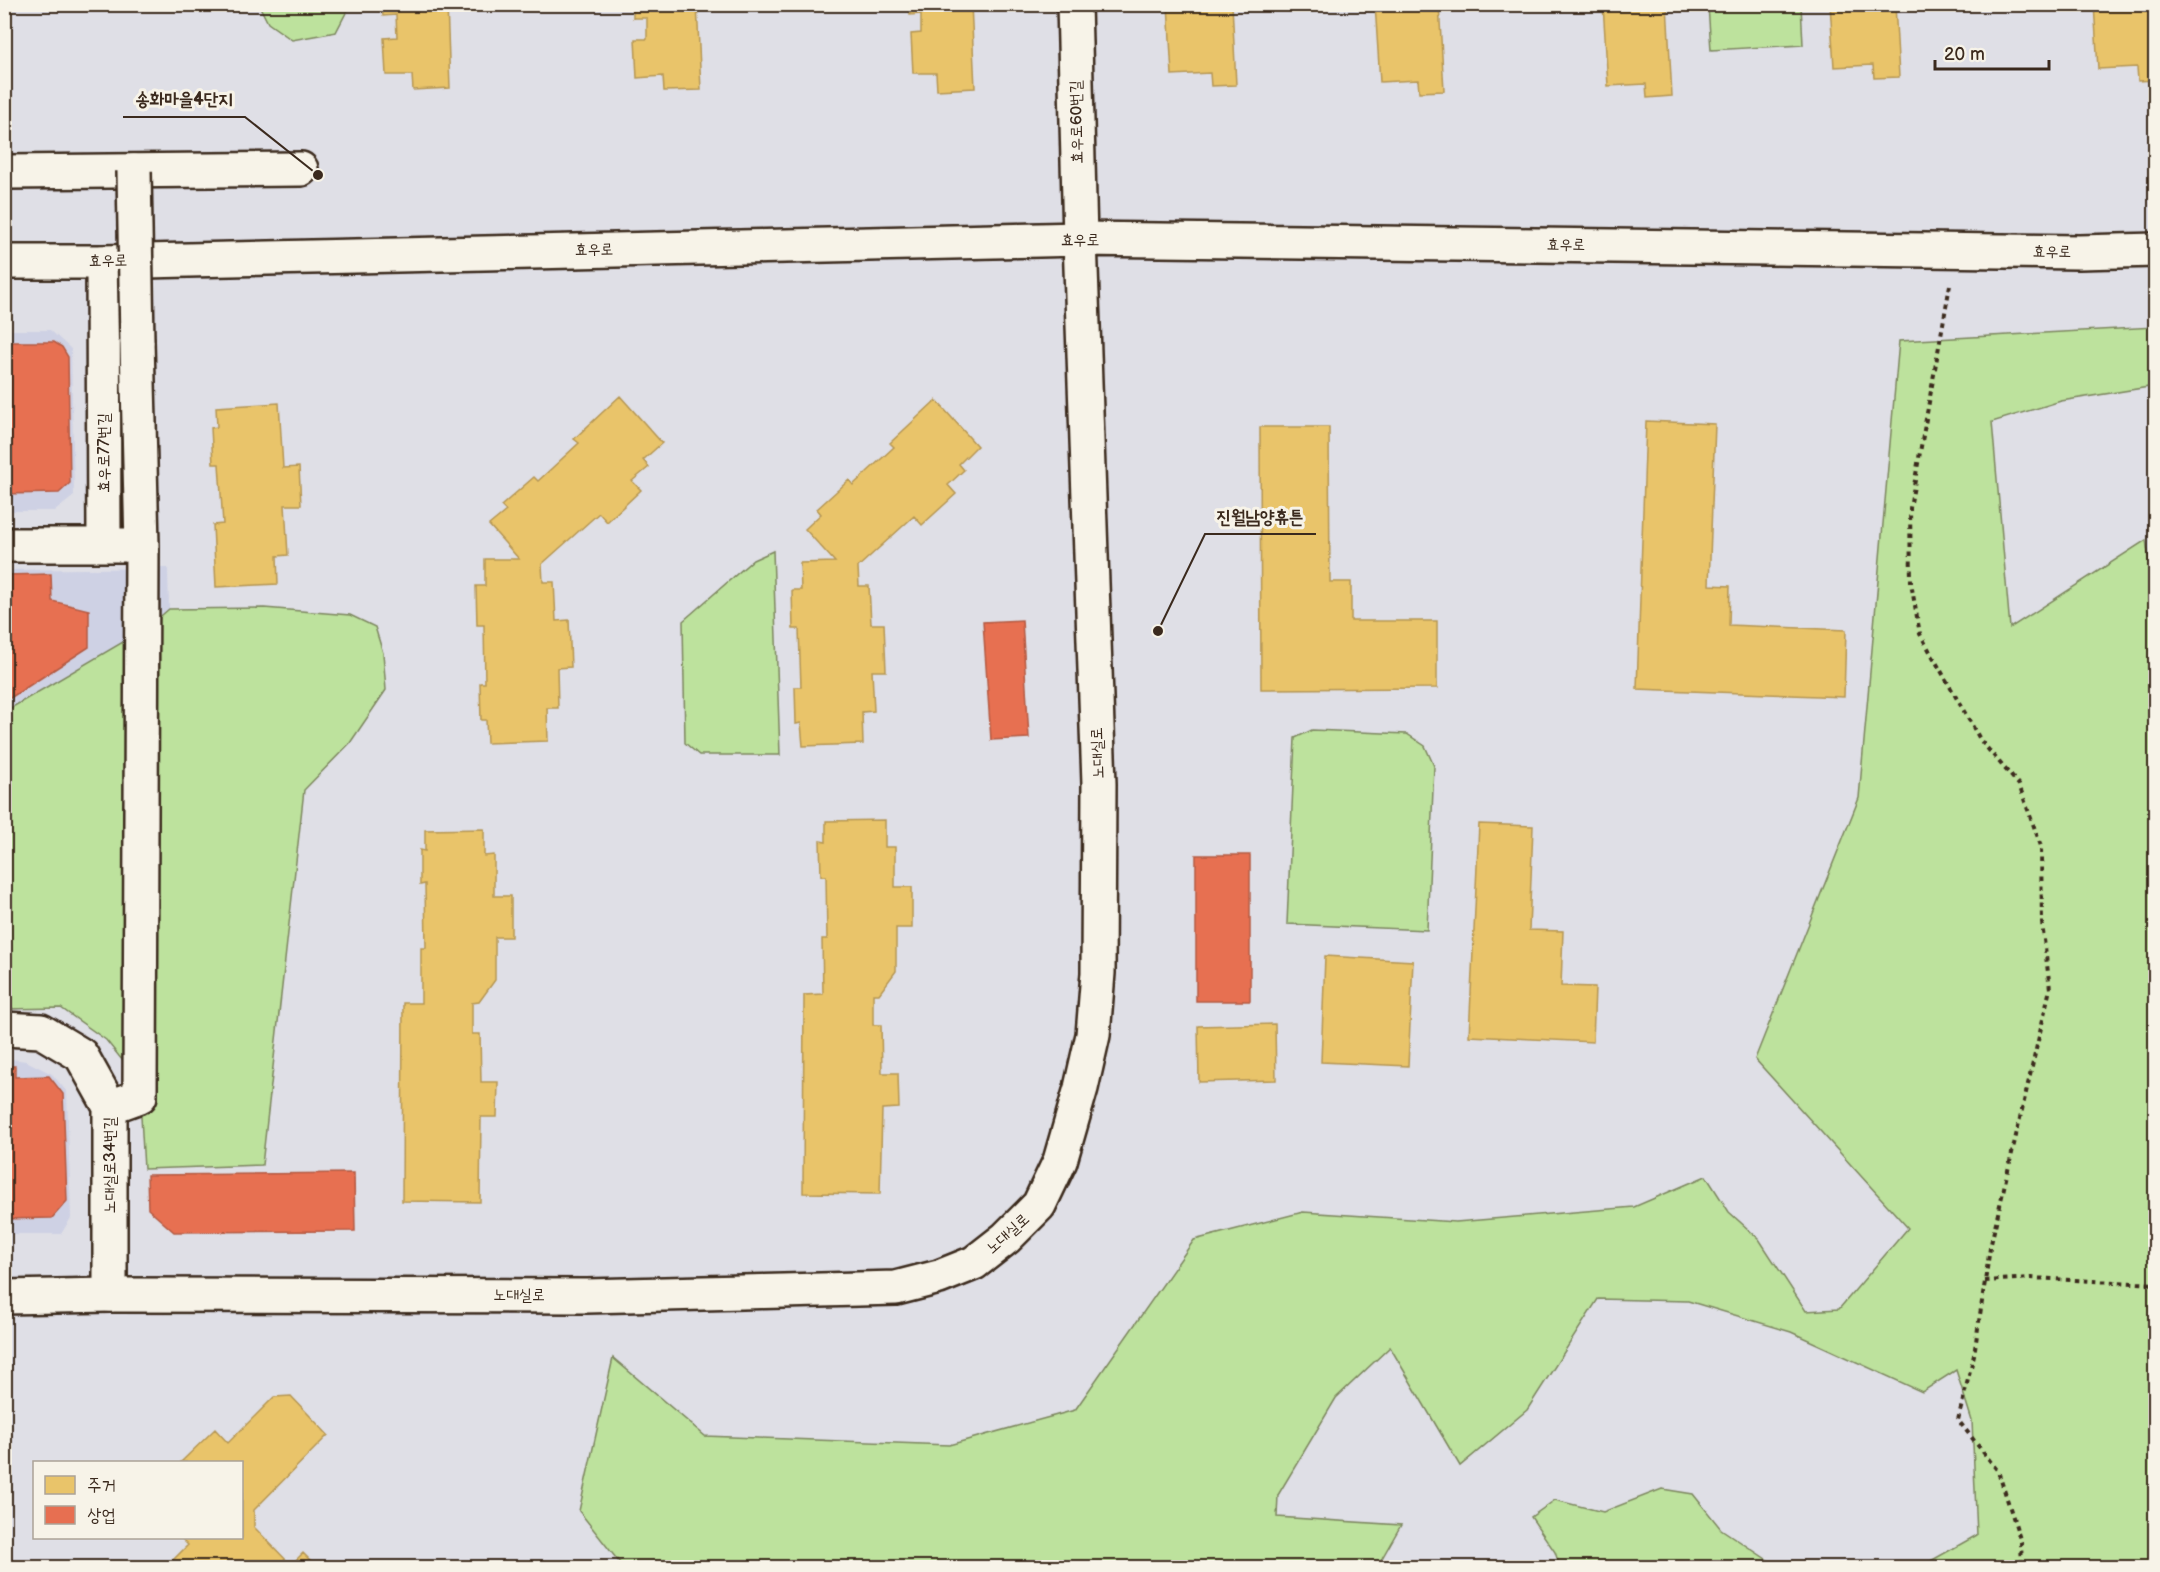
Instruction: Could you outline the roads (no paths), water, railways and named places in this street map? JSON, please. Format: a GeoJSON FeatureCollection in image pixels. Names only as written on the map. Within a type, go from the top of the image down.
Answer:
{"type":"FeatureCollection","features":[{"type":"Feature","properties":{"kind":"main road","name":"효우로60번길"},"geometry":{"type":"LineString","coordinates":[[1074,4],[1080,239]]}},
{"type":"Feature","properties":{"kind":"main road"},"geometry":{"type":"LineString","coordinates":[[7,172],[301,169]]}},
{"type":"Feature","properties":{"kind":"main road"},"geometry":{"type":"LineString","coordinates":[[110,1107],[140,1096],[142,545],[134,171]]}},
{"type":"Feature","properties":{"kind":"main road","name":"효우로"},"geometry":{"type":"LineString","coordinates":[[4,262],[103,262],[1080,239],[1955,250],[2156,250]]}},
{"type":"Feature","properties":{"kind":"main road","name":"노대실로"},"geometry":{"type":"LineString","coordinates":[[4,1297],[110,1294],[587,1296],[896,1288],[974,1263],[1006,1238],[1039,1205],[1060,1161],[1081,1088],[1093,1035],[1098,973],[1099,784],[1080,239]]}},
{"type":"Feature","properties":{"kind":"main road","name":"효우로77번길"},"geometry":{"type":"LineString","coordinates":[[103,262],[104,545]]}},
{"type":"Feature","properties":{"kind":"main road"},"geometry":{"type":"LineString","coordinates":[[4,545],[142,545]]}},
{"type":"Feature","properties":{"kind":"main road","name":"노대실로34번길"},"geometry":{"type":"LineString","coordinates":[[4,1029],[41,1031],[81,1055],[110,1107],[110,1294]]}},
{"type":"Feature","properties":{"kind":"place","name":"송화마을4단지"},"geometry":{"type":"Point","coordinates":[318,175]}},
{"type":"Feature","properties":{"kind":"place","name":"진월남양휴튼"},"geometry":{"type":"Point","coordinates":[1158,631]}}]}
